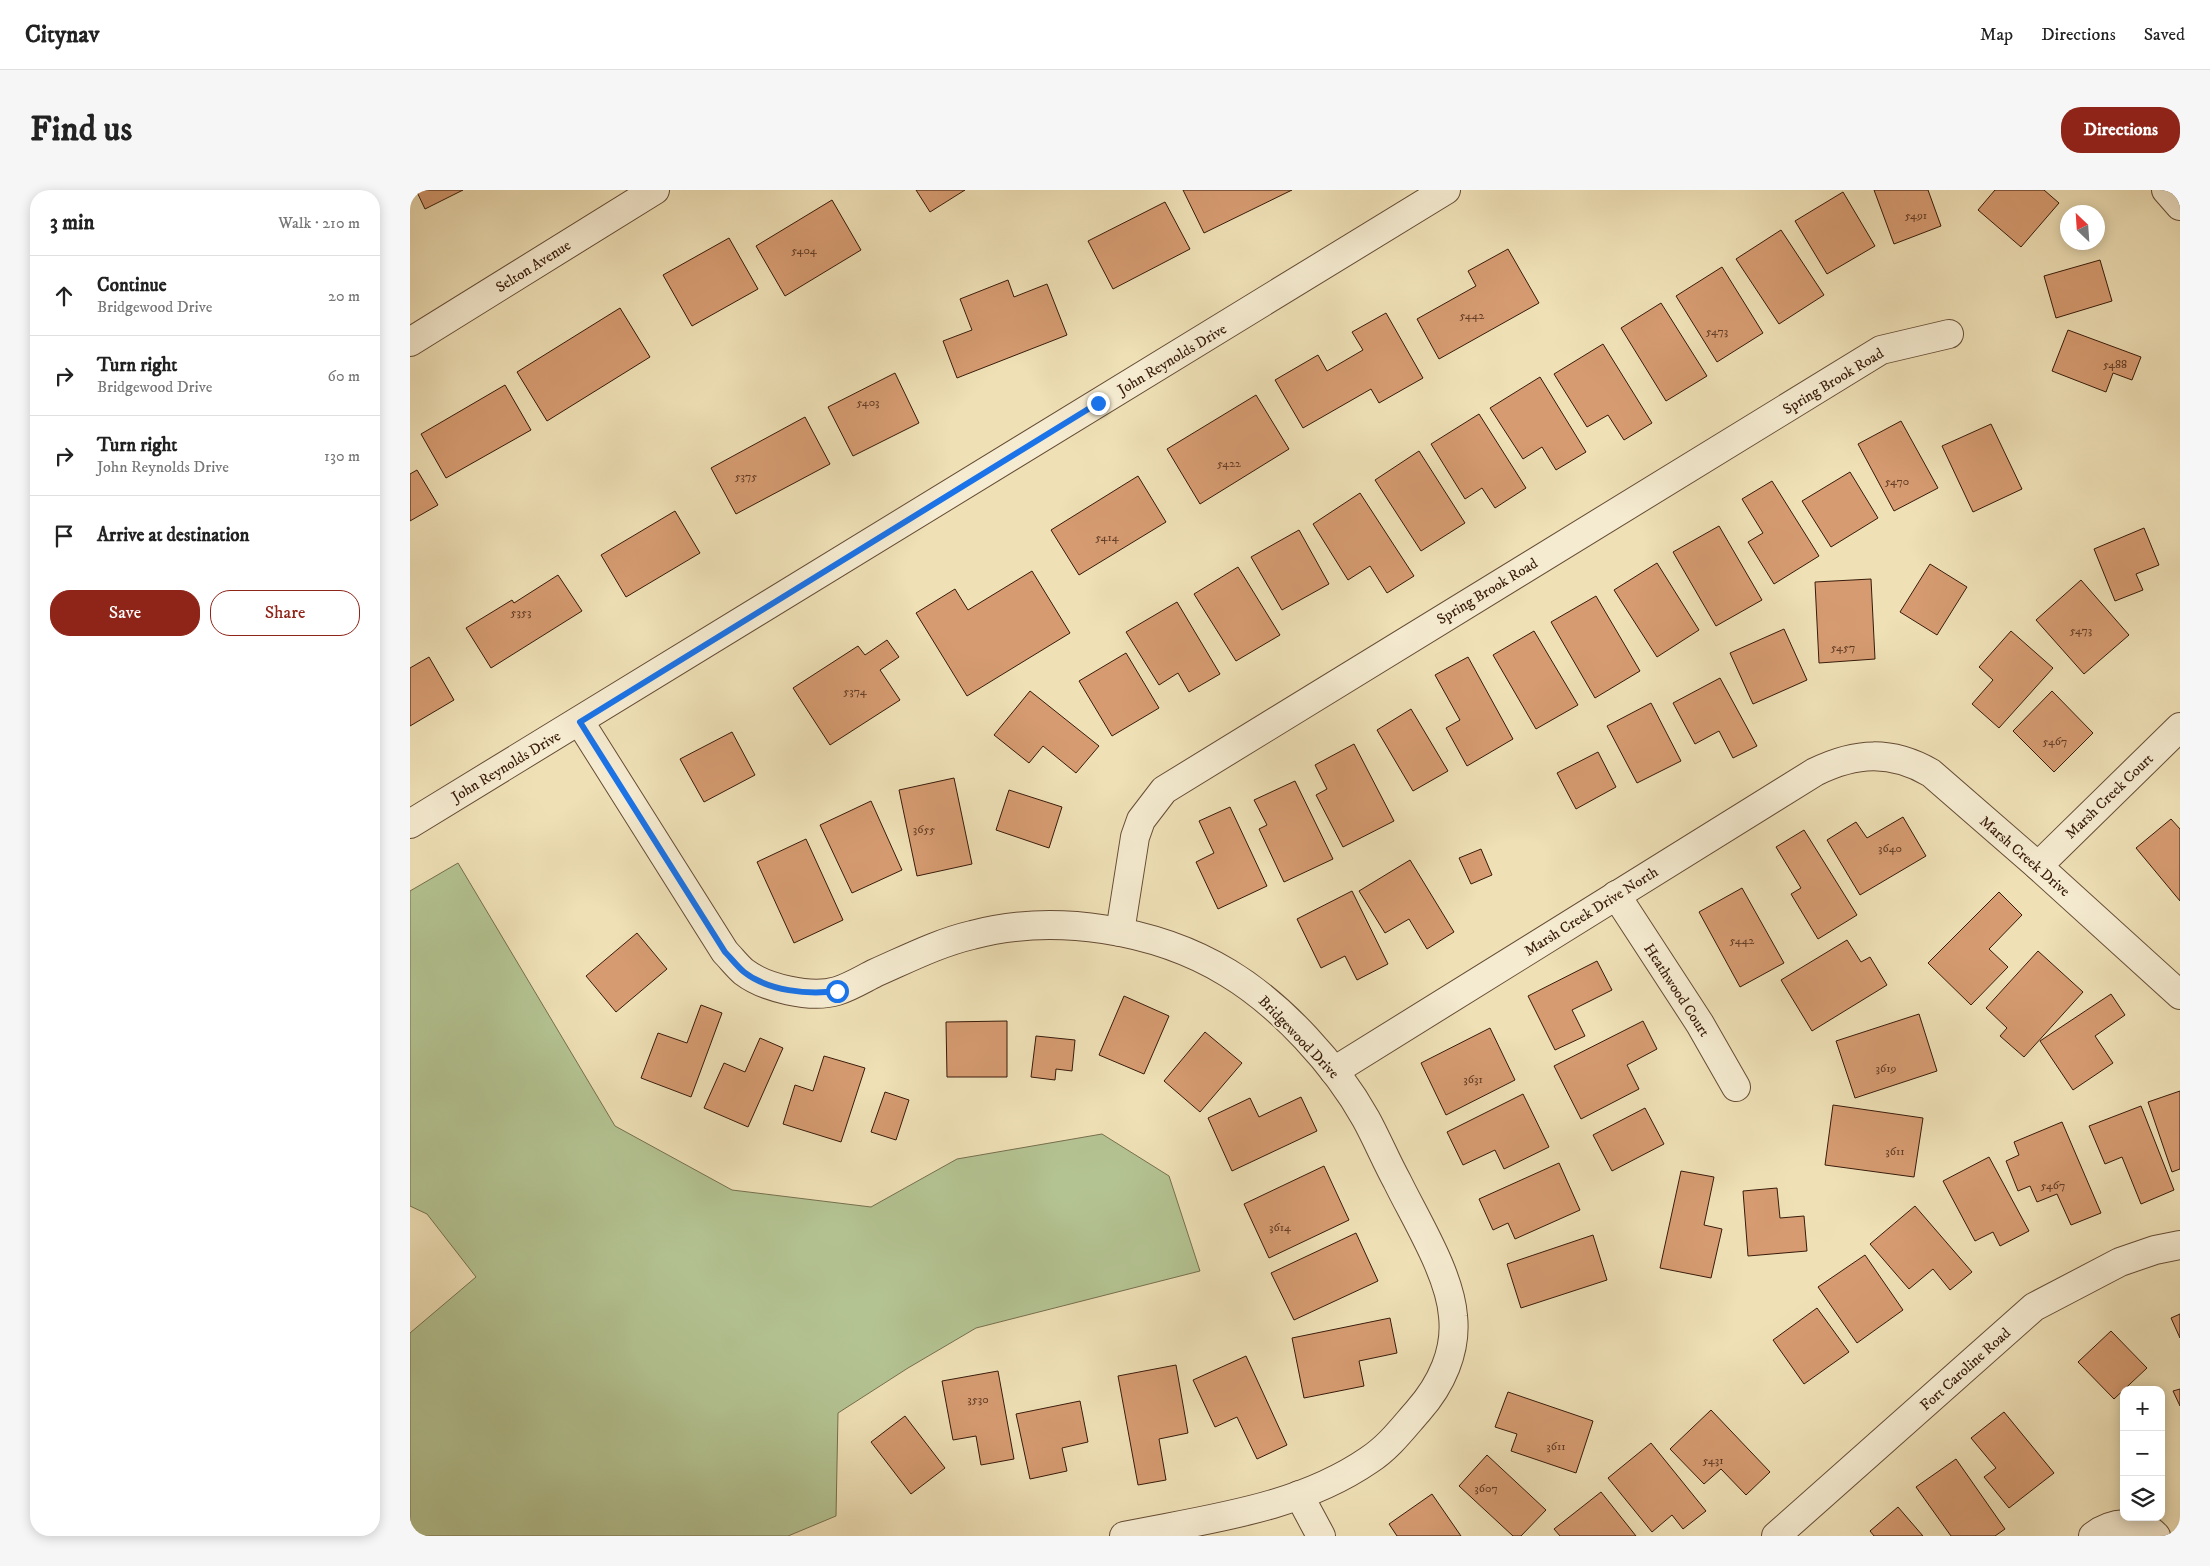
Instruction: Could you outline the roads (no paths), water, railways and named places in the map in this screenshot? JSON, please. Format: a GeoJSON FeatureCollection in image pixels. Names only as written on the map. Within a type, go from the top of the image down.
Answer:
{"type":"FeatureCollection","features":[{"type":"Feature","properties":{"kind":"street","name":"Selton Avenue"},"geometry":{"type":"LineString","coordinates":[[410,342],[655,190]]}},
{"type":"Feature","properties":{"kind":"street","name":"John Reynolds Drive"},"geometry":{"type":"LineString","coordinates":[[410,824],[580,722],[1446,190]]}},
{"type":"Feature","properties":{"kind":"street"},"geometry":{"type":"LineString","coordinates":[[2166,190],[2180,206]]}},
{"type":"Feature","properties":{"kind":"street","name":"Spring Brook Road"},"geometry":{"type":"LineString","coordinates":[[1120,932],[1135,837],[1141,820],[1164,790],[1881,350],[1949,334]]}},
{"type":"Feature","properties":{"kind":"street","name":"Bridgewood Drive"},"geometry":{"type":"LineString","coordinates":[[580,722],[725,952],[744,972],[761,981],[798,992],[817,994],[837,991],[928,949],[971,935],[995,930],[1042,925],[1087,927],[1120,932],[1165,944],[1225,971],[1257,992],[1285,1017],[1334,1071],[1366,1119],[1447,1283],[1453,1313],[1454,1331],[1444,1373],[1430,1397],[1390,1443],[1371,1459],[1350,1472],[1299,1495],[1259,1508],[1124,1536]]}},
{"type":"Feature","properties":{"kind":"street","name":"Marsh Creek Court"},"geometry":{"type":"LineString","coordinates":[[2038,866],[2180,727]]}},
{"type":"Feature","properties":{"kind":"street","name":"Marsh Creek Drive"},"geometry":{"type":"LineString","coordinates":[[1852,758],[1886,756],[1916,765],[1931,773],[2038,866],[2180,995]]}},
{"type":"Feature","properties":{"kind":"street","name":"Marsh Creek Drive North"},"geometry":{"type":"LineString","coordinates":[[1334,1071],[1815,772],[1835,762],[1852,758]]}},
{"type":"Feature","properties":{"kind":"street","name":"Heathwood Court"},"geometry":{"type":"LineString","coordinates":[[1616,895],[1700,1024],[1736,1087]]}},
{"type":"Feature","properties":{"kind":"street","name":"Fort Caroline Road"},"geometry":{"type":"LineString","coordinates":[[1776,1536],[2034,1307],[2120,1262],[2155,1250],[2180,1245]]}},
{"type":"Feature","properties":{"kind":"street"},"geometry":{"type":"LineString","coordinates":[[1299,1495],[1321,1536]]}},
{"type":"Feature","properties":{"kind":"street"},"geometry":{"type":"LineString","coordinates":[[2093,1536],[2115,1525],[2134,1524],[2152,1531],[2156,1536]]}}]}
